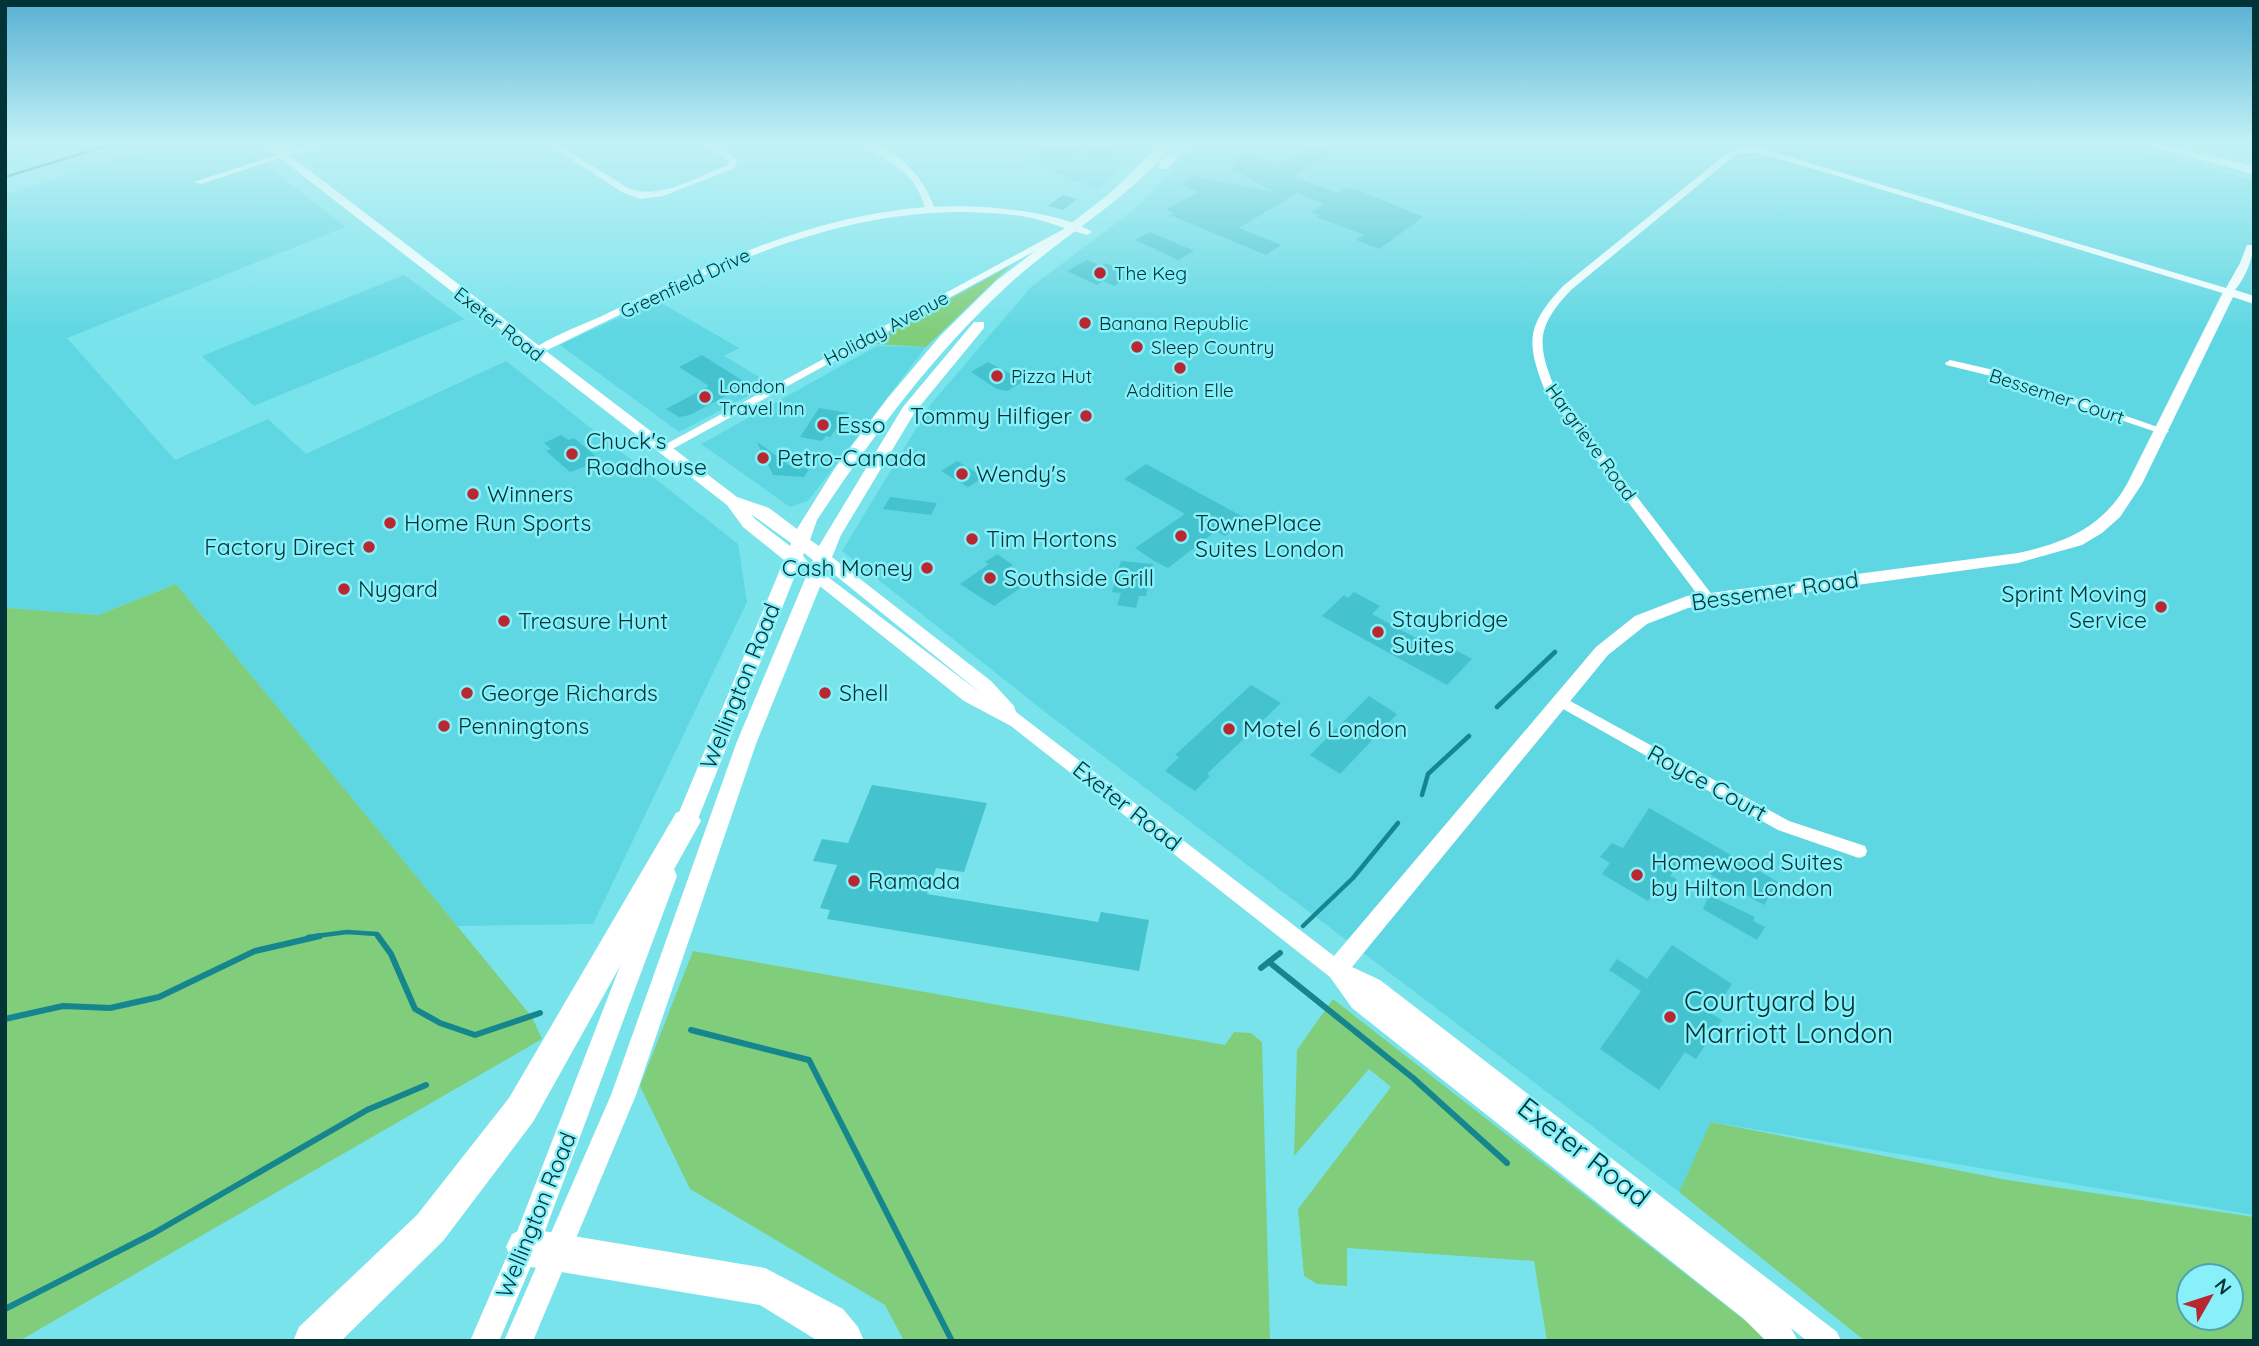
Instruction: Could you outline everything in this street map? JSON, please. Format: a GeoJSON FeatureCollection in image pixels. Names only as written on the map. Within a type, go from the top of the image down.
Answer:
{"type":"FeatureCollection","features":[{"type":"Feature","properties":{"kind":"highway"},"geometry":{"type":"LineString","coordinates":[[313,1341],[430,1228],[521,1110],[686,821]]}},
{"type":"Feature","properties":{"kind":"highway"},"geometry":{"type":"LineString","coordinates":[[541,1250],[765,1287],[829,1323],[844,1341]]}},
{"type":"Feature","properties":{"kind":"main road","name":"Exeter Road"},"geometry":{"type":"LineString","coordinates":[[348,207],[732,501],[749,523],[818,563]]}},
{"type":"Feature","properties":{"kind":"main road","name":"Wellington Road"},"geometry":{"type":"LineString","coordinates":[[484,1341],[541,1250],[623,1094],[746,744],[818,563],[832,535],[908,410],[941,368],[1010,293],[1103,207]]}},
{"type":"Feature","properties":{"kind":"main road","name":"Wellington Road"},"geometry":{"type":"LineString","coordinates":[[518,1341],[541,1250],[686,821],[809,520],[859,448],[947,338],[1001,284],[1116,207]]}},
{"type":"Feature","properties":{"kind":"main road"},"geometry":{"type":"LineString","coordinates":[[818,563],[859,448]]}},
{"type":"Feature","properties":{"kind":"street","name":"Hargrieve Road"},"geometry":{"type":"LineString","coordinates":[[1667,207],[1567,288],[1544,317],[1537,341],[1542,373],[1551,391],[1709,599]]}},
{"type":"Feature","properties":{"kind":"street","name":"Hargrieve Road"},"geometry":{"type":"LineString","coordinates":[[1948,207],[2229,292]]}},
{"type":"Feature","properties":{"kind":"street","name":"Greenfield Drive"},"geometry":{"type":"LineString","coordinates":[[535,352],[805,230],[880,213],[930,208],[1020,213],[1080,230]]}},
{"type":"Feature","properties":{"kind":"street","name":"Holiday Avenue"},"geometry":{"type":"LineString","coordinates":[[663,449],[1080,230]]}},
{"type":"Feature","properties":{"kind":"street"},"geometry":{"type":"LineString","coordinates":[[2250,247],[2245,263],[2229,292],[2254,300]]}},
{"type":"Feature","properties":{"kind":"street","name":"Bessemer Road"},"geometry":{"type":"LineString","coordinates":[[1336,970],[1627,626],[1654,611],[1709,599],[2018,558],[2064,545],[2108,521],[2128,495],[2163,431],[2201,357],[2229,292]]}},
{"type":"Feature","properties":{"kind":"street","name":"Bessemer Court"},"geometry":{"type":"LineString","coordinates":[[1950,363],[1994,373],[2163,431]]}},
{"type":"Feature","properties":{"kind":"street","name":"Exeter Road"},"geometry":{"type":"LineString","coordinates":[[818,563],[970,696],[1017,721],[1336,970],[1372,987],[1828,1341]]}},
{"type":"Feature","properties":{"kind":"street","name":"Royce Court"},"geometry":{"type":"LineString","coordinates":[[1561,701],[1784,826],[1859,851]]}},
{"type":"Feature","properties":{"kind":"street","name":"Exeter Road"},"geometry":{"type":"LineString","coordinates":[[1336,970],[1360,1001],[1753,1310],[1785,1341]]}},
{"type":"Feature","properties":{"kind":"shaded area"},"geometry":{"type":"Polygon","coordinates":[[[5,207],[319,207],[345,227],[67,338],[175,460],[268,419],[306,454],[506,361],[738,544],[747,602],[593,924],[457,926],[176,584],[98,615],[8,608],[5,605],[5,207]]]}},
{"type":"Feature","properties":{"kind":"shaded area"},"geometry":{"type":"Polygon","coordinates":[[[1136,207],[2254,207],[2254,1215],[1712,1122],[1679,1192],[1045,712],[842,551],[931,404],[1031,287],[1136,207]]]}},
{"type":"Feature","properties":{"kind":"shaded area"},"geometry":{"type":"Polygon","coordinates":[[[404,275],[464,319],[254,406],[202,356],[404,275]]]}},
{"type":"Feature","properties":{"kind":"shaded area"},"geometry":{"type":"Polygon","coordinates":[[[656,300],[739,348],[724,356],[771,384],[679,432],[560,345],[656,300]]]}},
{"type":"Feature","properties":{"kind":"shaded area"},"geometry":{"type":"Polygon","coordinates":[[[877,346],[926,347],[808,501],[790,507],[701,444],[877,346]]]}},
{"type":"Feature","properties":{"kind":"green space"},"geometry":{"type":"Polygon","coordinates":[[[1010,266],[926,347],[874,344],[876,340],[1010,266]]]}},
{"type":"Feature","properties":{"kind":"green space"},"geometry":{"type":"Polygon","coordinates":[[[176,584],[532,1017],[542,1039],[19,1341],[5,1341],[5,605],[8,608],[98,615],[176,584]]]}},
{"type":"Feature","properties":{"kind":"green space"},"geometry":{"type":"Polygon","coordinates":[[[693,951],[1225,1045],[1234,1032],[1251,1033],[1262,1042],[1270,1341],[904,1341],[885,1305],[690,1189],[640,1086],[693,951]]]}},
{"type":"Feature","properties":{"kind":"green space"},"geometry":{"type":"Polygon","coordinates":[[[1333,999],[1768,1341],[1547,1341],[1534,1261],[1347,1248],[1347,1286],[1317,1284],[1304,1276],[1298,1209],[1391,1087],[1369,1069],[1294,1156],[1297,1050],[1333,999]]]}},
{"type":"Feature","properties":{"kind":"green space"},"geometry":{"type":"Polygon","coordinates":[[[1711,1122],[2007,1180],[2254,1217],[2254,1341],[1865,1341],[1679,1192],[1711,1122]]]}},
{"type":"Feature","properties":{"kind":"building"},"geometry":{"type":"Polygon","coordinates":[[[1170,207],[1274,207],[1239,228],[1281,245],[1266,255],[1170,215],[1174,213],[1166,209],[1170,207]]]}},
{"type":"Feature","properties":{"kind":"building"},"geometry":{"type":"Polygon","coordinates":[[[1319,207],[1398,207],[1423,217],[1379,249],[1356,240],[1364,235],[1317,217],[1320,215],[1311,212],[1319,207]]]}},
{"type":"Feature","properties":{"kind":"building"},"geometry":{"type":"Polygon","coordinates":[[[1150,232],[1194,251],[1178,260],[1135,240],[1150,232]]]}},
{"type":"Feature","properties":{"kind":"building","name":"The Keg"},"geometry":{"type":"Polygon","coordinates":[[[1087,260],[1101,266],[1106,263],[1133,275],[1114,286],[1103,281],[1097,285],[1067,271],[1087,260]]]}},
{"type":"Feature","properties":{"kind":"building","name":"London Travel Inn"},"geometry":{"type":"Polygon","coordinates":[[[702,355],[748,384],[690,415],[679,417],[666,409],[709,386],[679,367],[702,355]]]}},
{"type":"Feature","properties":{"kind":"building","name":"Pizza Hut"},"geometry":{"type":"Polygon","coordinates":[[[988,362],[1024,381],[1007,391],[997,389],[971,372],[988,362]]]}},
{"type":"Feature","properties":{"kind":"building","name":"Esso"},"geometry":{"type":"Polygon","coordinates":[[[819,408],[848,413],[830,437],[826,436],[822,441],[800,437],[819,408]]]}},
{"type":"Feature","properties":{"kind":"building","name":"Chuck's Roadhouse"},"geometry":{"type":"Polygon","coordinates":[[[561,435],[569,440],[574,438],[598,458],[594,460],[597,462],[570,472],[546,451],[551,449],[544,443],[561,435]]]}},
{"type":"Feature","properties":{"kind":"building"},"geometry":{"type":"Polygon","coordinates":[[[757,442],[789,465],[809,469],[804,477],[773,475],[757,442]]]}},
{"type":"Feature","properties":{"kind":"building","name":"Wendy's"},"geometry":{"type":"Polygon","coordinates":[[[957,461],[984,477],[968,487],[941,471],[957,461]]]}},
{"type":"Feature","properties":{"kind":"building","name":"TownePlace Suites London"},"geometry":{"type":"Polygon","coordinates":[[[1146,464],[1247,519],[1225,536],[1216,531],[1168,568],[1154,561],[1135,548],[1185,514],[1124,479],[1146,464]]]}},
{"type":"Feature","properties":{"kind":"building","name":"Petro-Canada"},"geometry":{"type":"Polygon","coordinates":[[[890,497],[937,503],[931,515],[883,509],[890,497]]]}},
{"type":"Feature","properties":{"kind":"building","name":"Southside Grill"},"geometry":{"type":"Polygon","coordinates":[[[997,554],[1013,565],[1003,572],[1023,586],[994,606],[960,584],[989,564],[985,562],[997,554]]]}},
{"type":"Feature","properties":{"kind":"building"},"geometry":{"type":"Polygon","coordinates":[[[1121,561],[1153,564],[1146,596],[1139,596],[1136,608],[1117,605],[1121,593],[1112,592],[1121,561]]]}},
{"type":"Feature","properties":{"kind":"building","name":"Staybridge Suites"},"geometry":{"type":"Polygon","coordinates":[[[1354,592],[1380,606],[1372,614],[1418,639],[1415,642],[1434,653],[1443,643],[1472,659],[1447,685],[1322,616],[1344,595],[1348,598],[1354,592]]]}},
{"type":"Feature","properties":{"kind":"building","name":"Motel 6 London"},"geometry":{"type":"Polygon","coordinates":[[[1251,685],[1281,703],[1207,774],[1210,776],[1195,791],[1165,771],[1179,757],[1175,755],[1251,685]]]}},
{"type":"Feature","properties":{"kind":"building"},"geometry":{"type":"Polygon","coordinates":[[[1369,696],[1397,714],[1340,774],[1310,755],[1369,696]]]}},
{"type":"Feature","properties":{"kind":"building","name":"Ramada"},"geometry":{"type":"Polygon","coordinates":[[[872,785],[987,803],[964,872],[936,868],[927,894],[1098,922],[1101,912],[1149,920],[1139,971],[827,919],[830,910],[820,908],[837,865],[813,861],[822,839],[848,843],[872,785]]]}},
{"type":"Feature","properties":{"kind":"building","name":"Homewood Suites by Hilton London"},"geometry":{"type":"Polygon","coordinates":[[[1649,808],[1778,882],[1764,905],[1682,858],[1670,876],[1677,879],[1667,894],[1657,888],[1648,901],[1602,874],[1610,863],[1600,857],[1612,843],[1623,848],[1649,808]]]}},
{"type":"Feature","properties":{"kind":"building"},"geometry":{"type":"Polygon","coordinates":[[[1709,895],[1755,917],[1753,921],[1765,927],[1757,940],[1703,909],[1709,895]]]}},
{"type":"Feature","properties":{"kind":"building","name":"Courtyard by Marriott London"},"geometry":{"type":"Polygon","coordinates":[[[1672,945],[1732,984],[1712,1014],[1722,1020],[1696,1059],[1685,1052],[1659,1090],[1600,1049],[1641,991],[1609,970],[1617,959],[1647,979],[1672,945]]]}},
{"type":"Feature","properties":{"kind":"waterway"},"geometry":{"type":"LineString","coordinates":[[1497,707],[1555,652]]}},
{"type":"Feature","properties":{"kind":"waterway"},"geometry":{"type":"LineString","coordinates":[[1422,795],[1428,774],[1469,736]]}},
{"type":"Feature","properties":{"kind":"waterway"},"geometry":{"type":"LineString","coordinates":[[1303,926],[1353,878],[1398,823]]}},
{"type":"Feature","properties":{"kind":"waterway"},"geometry":{"type":"LineString","coordinates":[[308,937],[347,932],[377,934],[379,937]]}},
{"type":"Feature","properties":{"kind":"waterway"},"geometry":{"type":"LineString","coordinates":[[5,1019],[63,1006],[110,1008],[159,997],[255,951],[320,936]]}},
{"type":"Feature","properties":{"kind":"waterway"},"geometry":{"type":"LineString","coordinates":[[378,936],[391,954],[415,1009],[440,1023],[475,1035],[540,1013]]}},
{"type":"Feature","properties":{"kind":"waterway"},"geometry":{"type":"LineString","coordinates":[[1261,968],[1280,953]]}},
{"type":"Feature","properties":{"kind":"waterway"},"geometry":{"type":"LineString","coordinates":[[1269,962],[1413,1078],[1507,1163]]}},
{"type":"Feature","properties":{"kind":"waterway"},"geometry":{"type":"LineString","coordinates":[[691,1030],[809,1060],[952,1341]]}},
{"type":"Feature","properties":{"kind":"waterway"},"geometry":{"type":"LineString","coordinates":[[5,1309],[154,1233],[367,1110],[426,1085]]}},
{"type":"Feature","properties":{"kind":"place","name":"The Keg"},"geometry":{"type":"Point","coordinates":[1100,273]}},
{"type":"Feature","properties":{"kind":"place","name":"Banana Republic"},"geometry":{"type":"Point","coordinates":[1085,323]}},
{"type":"Feature","properties":{"kind":"place","name":"Sleep Country"},"geometry":{"type":"Point","coordinates":[1137,347]}},
{"type":"Feature","properties":{"kind":"place","name":"Addition Elle"},"geometry":{"type":"Point","coordinates":[1180,368]}},
{"type":"Feature","properties":{"kind":"place","name":"Pizza Hut"},"geometry":{"type":"Point","coordinates":[997,376]}},
{"type":"Feature","properties":{"kind":"place","name":"London Travel Inn"},"geometry":{"type":"Point","coordinates":[705,397]}},
{"type":"Feature","properties":{"kind":"place","name":"Tommy Hilfiger"},"geometry":{"type":"Point","coordinates":[1086,416]}},
{"type":"Feature","properties":{"kind":"place","name":"Esso"},"geometry":{"type":"Point","coordinates":[823,425]}},
{"type":"Feature","properties":{"kind":"place","name":"Chuck's Roadhouse"},"geometry":{"type":"Point","coordinates":[572,454]}},
{"type":"Feature","properties":{"kind":"place","name":"Petro-Canada"},"geometry":{"type":"Point","coordinates":[763,458]}},
{"type":"Feature","properties":{"kind":"place","name":"Wendy's"},"geometry":{"type":"Point","coordinates":[962,474]}},
{"type":"Feature","properties":{"kind":"place","name":"Winners"},"geometry":{"type":"Point","coordinates":[473,494]}},
{"type":"Feature","properties":{"kind":"place","name":"Home Run Sports"},"geometry":{"type":"Point","coordinates":[390,523]}},
{"type":"Feature","properties":{"kind":"place","name":"TownePlace Suites London"},"geometry":{"type":"Point","coordinates":[1181,536]}},
{"type":"Feature","properties":{"kind":"place","name":"Tim Hortons"},"geometry":{"type":"Point","coordinates":[972,539]}},
{"type":"Feature","properties":{"kind":"place","name":"Factory Direct"},"geometry":{"type":"Point","coordinates":[369,547]}},
{"type":"Feature","properties":{"kind":"place","name":"Cash Money"},"geometry":{"type":"Point","coordinates":[927,568]}},
{"type":"Feature","properties":{"kind":"place","name":"Southside Grill"},"geometry":{"type":"Point","coordinates":[990,578]}},
{"type":"Feature","properties":{"kind":"place","name":"Nygard"},"geometry":{"type":"Point","coordinates":[344,589]}},
{"type":"Feature","properties":{"kind":"place","name":"Sprint Moving Service"},"geometry":{"type":"Point","coordinates":[2161,607]}},
{"type":"Feature","properties":{"kind":"place","name":"Treasure Hunt"},"geometry":{"type":"Point","coordinates":[504,621]}},
{"type":"Feature","properties":{"kind":"place","name":"Staybridge Suites"},"geometry":{"type":"Point","coordinates":[1378,632]}},
{"type":"Feature","properties":{"kind":"place","name":"George Richards"},"geometry":{"type":"Point","coordinates":[467,693]}},
{"type":"Feature","properties":{"kind":"place","name":"Shell"},"geometry":{"type":"Point","coordinates":[825,693]}},
{"type":"Feature","properties":{"kind":"place","name":"Penningtons"},"geometry":{"type":"Point","coordinates":[444,726]}},
{"type":"Feature","properties":{"kind":"place","name":"Motel 6 London"},"geometry":{"type":"Point","coordinates":[1229,729]}},
{"type":"Feature","properties":{"kind":"place","name":"Homewood Suites by Hilton London"},"geometry":{"type":"Point","coordinates":[1637,875]}},
{"type":"Feature","properties":{"kind":"place","name":"Ramada"},"geometry":{"type":"Point","coordinates":[854,881]}},
{"type":"Feature","properties":{"kind":"place","name":"Courtyard by Marriott London"},"geometry":{"type":"Point","coordinates":[1670,1017]}}]}
